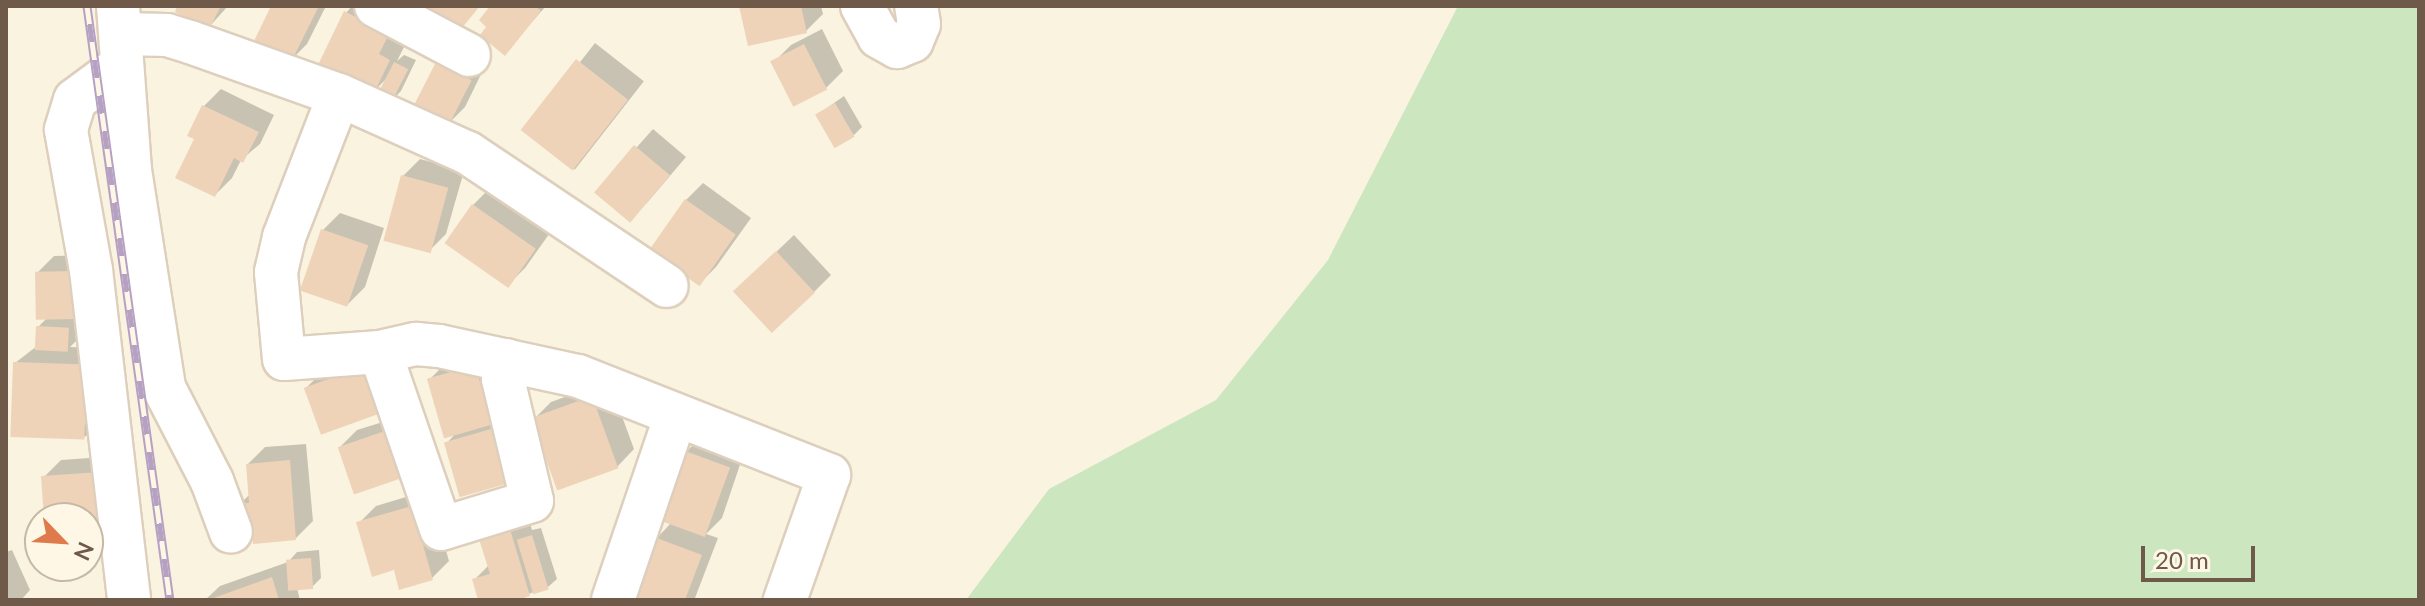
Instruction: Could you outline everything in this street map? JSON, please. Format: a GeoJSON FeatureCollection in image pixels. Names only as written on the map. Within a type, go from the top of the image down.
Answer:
{"type":"FeatureCollection","features":[{"type":"Feature","properties":{"kind":"street"},"geometry":{"type":"LineString","coordinates":[[376,6],[469,55]]}},
{"type":"Feature","properties":{"kind":"street"},"geometry":{"type":"LineString","coordinates":[[862,6],[879,37],[897,47],[912,41],[919,24],[916,6]]}},
{"type":"Feature","properties":{"kind":"street"},"geometry":{"type":"LineString","coordinates":[[121,35],[167,35],[190,42],[339,95],[468,153],[667,286]]}},
{"type":"Feature","properties":{"kind":"street"},"geometry":{"type":"LineString","coordinates":[[121,35],[130,170],[164,388],[212,481],[231,532]]}},
{"type":"Feature","properties":{"kind":"street"},"geometry":{"type":"LineString","coordinates":[[117,596],[91,270],[66,130],[75,100],[121,35]]}},
{"type":"Feature","properties":{"kind":"street"},"geometry":{"type":"LineString","coordinates":[[339,95],[284,237],[276,272],[284,359],[380,352],[416,344],[506,360],[578,376],[829,475],[785,600]]}},
{"type":"Feature","properties":{"kind":"street"},"geometry":{"type":"LineString","coordinates":[[380,352],[441,529],[532,501],[503,379],[506,360]]}},
{"type":"Feature","properties":{"kind":"street"},"geometry":{"type":"LineString","coordinates":[[613,600],[676,415]]}},
{"type":"Feature","properties":{"kind":"green space"},"geometry":{"type":"Polygon","coordinates":[[[1458,6],[2419,6],[2419,600],[966,600],[1049,489],[1216,400],[1328,260],[1458,6]]]}},
{"type":"Feature","properties":{"kind":"building"},"geometry":{"type":"Polygon","coordinates":[[[177,6],[221,6],[209,29],[175,12],[177,6]]]}},
{"type":"Feature","properties":{"kind":"building"},"geometry":{"type":"Polygon","coordinates":[[[271,6],[319,6],[290,64],[252,45],[271,6]]]}},
{"type":"Feature","properties":{"kind":"building"},"geometry":{"type":"Polygon","coordinates":[[[424,6],[480,6],[457,34],[424,6]]]}},
{"type":"Feature","properties":{"kind":"building"},"geometry":{"type":"Polygon","coordinates":[[[490,6],[535,6],[541,11],[505,56],[480,35],[486,27],[479,20],[490,6]]]}},
{"type":"Feature","properties":{"kind":"building"},"geometry":{"type":"Polygon","coordinates":[[[739,6],[801,6],[807,33],[748,46],[739,6]]]}},
{"type":"Feature","properties":{"kind":"building"},"geometry":{"type":"Polygon","coordinates":[[[344,11],[389,34],[379,54],[390,60],[373,95],[317,67],[344,11]]]}},
{"type":"Feature","properties":{"kind":"building"},"geometry":{"type":"Polygon","coordinates":[[[804,44],[827,89],[793,107],[770,61],[804,44]]]}},
{"type":"Feature","properties":{"kind":"building"},"geometry":{"type":"Polygon","coordinates":[[[576,59],[628,100],[573,171],[521,130],[576,59]]]}},
{"type":"Feature","properties":{"kind":"building"},"geometry":{"type":"Polygon","coordinates":[[[394,62],[408,69],[391,103],[377,96],[394,62]]]}},
{"type":"Feature","properties":{"kind":"building"},"geometry":{"type":"Polygon","coordinates":[[[436,62],[472,80],[448,126],[412,108],[436,62]]]}},
{"type":"Feature","properties":{"kind":"building"},"geometry":{"type":"Polygon","coordinates":[[[835,103],[854,137],[835,148],[815,114],[835,103]]]}},
{"type":"Feature","properties":{"kind":"building"},"geometry":{"type":"Polygon","coordinates":[[[202,105],[259,132],[243,163],[234,158],[215,197],[175,178],[194,139],[187,136],[202,105]]]}},
{"type":"Feature","properties":{"kind":"building"},"geometry":{"type":"Polygon","coordinates":[[[634,145],[670,175],[630,223],[594,192],[634,145]]]}},
{"type":"Feature","properties":{"kind":"building"},"geometry":{"type":"Polygon","coordinates":[[[401,175],[448,188],[431,253],[383,241],[401,175]]]}},
{"type":"Feature","properties":{"kind":"building"},"geometry":{"type":"Polygon","coordinates":[[[685,199],[736,235],[700,286],[649,251],[685,199]]]}},
{"type":"Feature","properties":{"kind":"building"},"geometry":{"type":"Polygon","coordinates":[[[472,204],[536,249],[508,288],[444,243],[472,204]]]}},
{"type":"Feature","properties":{"kind":"building"},"geometry":{"type":"Polygon","coordinates":[[[321,229],[368,245],[347,307],[300,290],[321,229]]]}},
{"type":"Feature","properties":{"kind":"building"},"geometry":{"type":"Polygon","coordinates":[[[776,251],[815,293],[772,333],[733,291],[776,251]]]}},
{"type":"Feature","properties":{"kind":"building"},"geometry":{"type":"Polygon","coordinates":[[[77,271],[78,319],[36,320],[35,272],[77,271]]]}},
{"type":"Feature","properties":{"kind":"building"},"geometry":{"type":"Polygon","coordinates":[[[36,326],[69,328],[68,352],[35,350],[36,326]]]}},
{"type":"Feature","properties":{"kind":"building"},"geometry":{"type":"Polygon","coordinates":[[[13,362],[87,365],[84,440],[10,437],[13,362]]]}},
{"type":"Feature","properties":{"kind":"building"},"geometry":{"type":"Polygon","coordinates":[[[475,365],[492,425],[444,438],[427,379],[475,365]]]}},
{"type":"Feature","properties":{"kind":"building"},"geometry":{"type":"Polygon","coordinates":[[[364,366],[381,413],[321,435],[304,388],[364,366]]]}},
{"type":"Feature","properties":{"kind":"building"},"geometry":{"type":"Polygon","coordinates":[[[592,396],[618,468],[557,491],[531,418],[592,396]]]}},
{"type":"Feature","properties":{"kind":"building"},"geometry":{"type":"Polygon","coordinates":[[[491,429],[507,484],[460,497],[444,443],[491,429]]]}},
{"type":"Feature","properties":{"kind":"building"},"geometry":{"type":"Polygon","coordinates":[[[385,431],[401,478],[354,495],[338,447],[385,431]]]}},
{"type":"Feature","properties":{"kind":"building"},"geometry":{"type":"Polygon","coordinates":[[[685,451],[730,467],[705,537],[660,521],[685,451]]]}},
{"type":"Feature","properties":{"kind":"building"},"geometry":{"type":"Polygon","coordinates":[[[290,460],[296,540],[253,544],[252,536],[240,537],[237,504],[249,503],[246,464],[290,460]]]}},
{"type":"Feature","properties":{"kind":"building"},"geometry":{"type":"Polygon","coordinates":[[[100,472],[102,502],[43,502],[41,476],[100,472]]]}},
{"type":"Feature","properties":{"kind":"building"},"geometry":{"type":"Polygon","coordinates":[[[412,506],[433,580],[399,590],[394,570],[372,577],[356,522],[412,506]]]}},
{"type":"Feature","properties":{"kind":"building"},"geometry":{"type":"Polygon","coordinates":[[[510,529],[530,596],[518,600],[478,600],[472,579],[490,574],[479,539],[510,529]]]}},
{"type":"Feature","properties":{"kind":"building"},"geometry":{"type":"Polygon","coordinates":[[[532,535],[549,590],[533,594],[517,540],[532,535]]]}},
{"type":"Feature","properties":{"kind":"building"},"geometry":{"type":"Polygon","coordinates":[[[654,537],[702,555],[685,600],[630,600],[654,537]]]}},
{"type":"Feature","properties":{"kind":"building"},"geometry":{"type":"Polygon","coordinates":[[[311,558],[313,589],[288,591],[286,560],[311,558]]]}},
{"type":"Feature","properties":{"kind":"building"},"geometry":{"type":"Polygon","coordinates":[[[272,577],[279,600],[208,600],[272,577]]]}},
{"type":"Feature","properties":{"kind":"railway"},"geometry":{"type":"LineString","coordinates":[[87,6],[170,600]]}}]}
